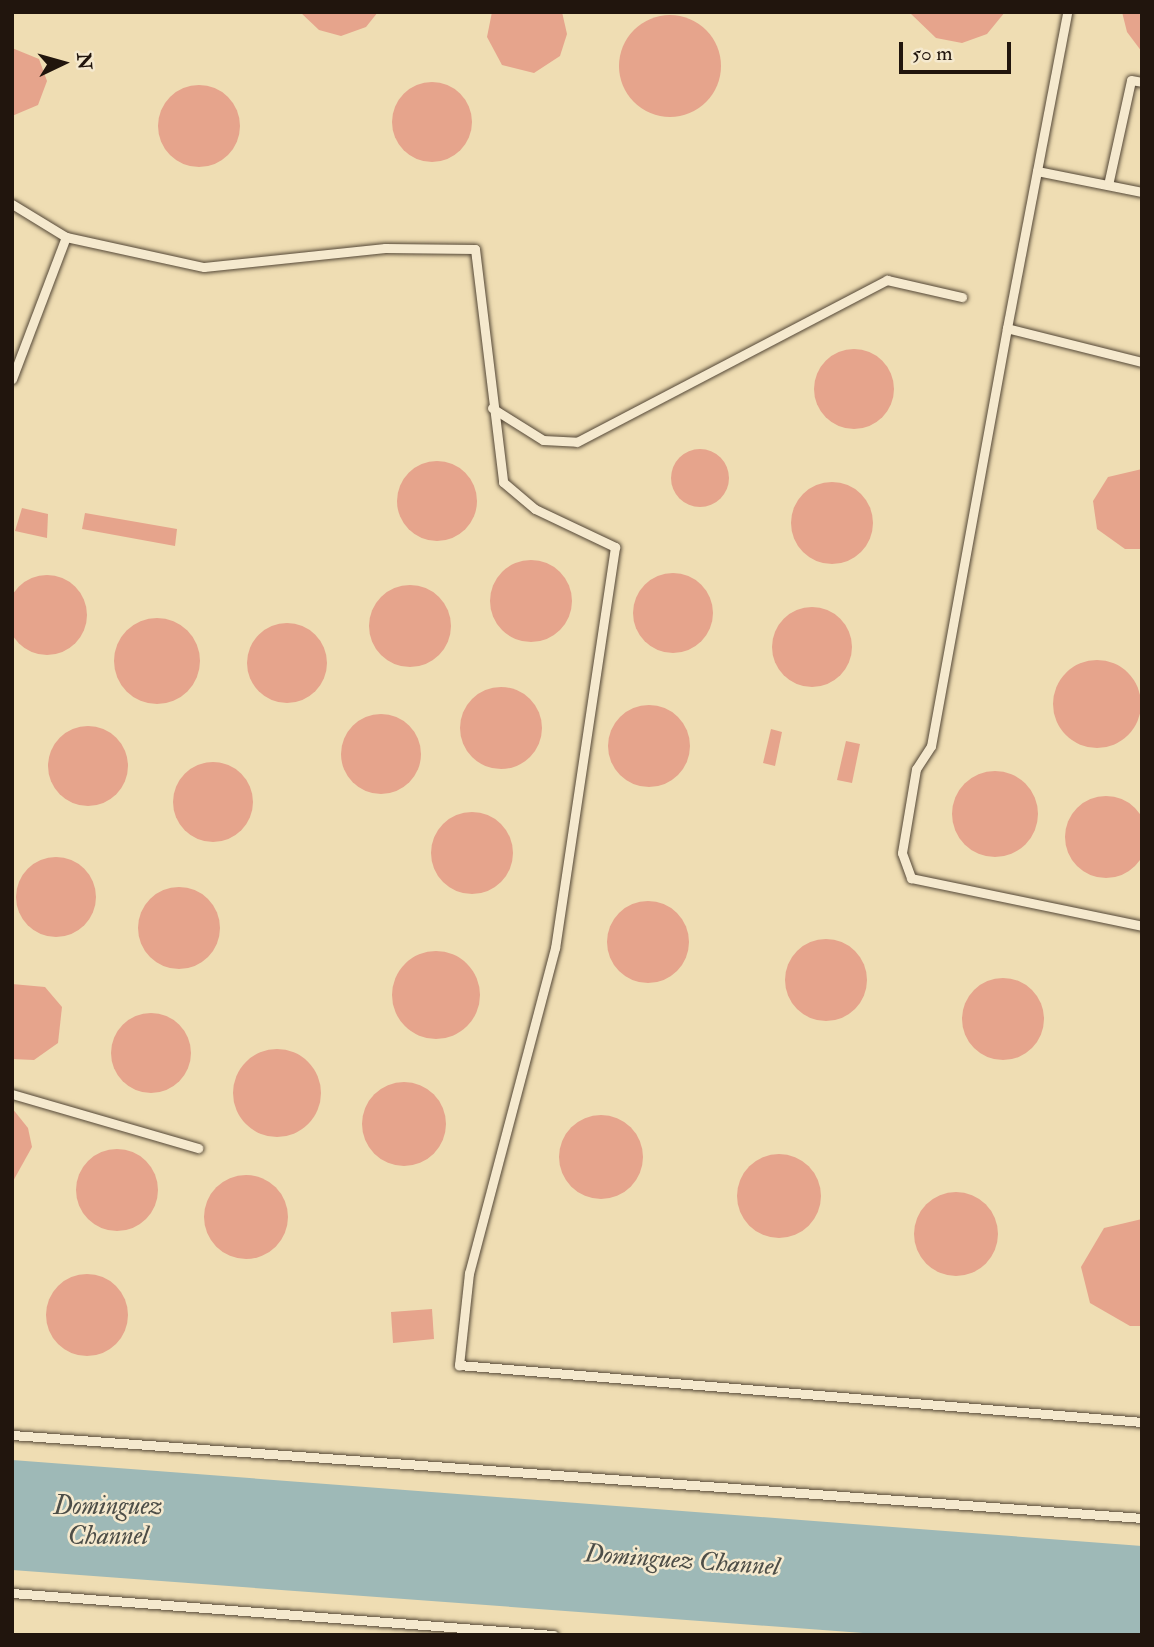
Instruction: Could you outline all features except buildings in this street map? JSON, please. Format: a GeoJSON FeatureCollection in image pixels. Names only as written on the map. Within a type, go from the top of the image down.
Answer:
{"type":"FeatureCollection","features":[{"type":"Feature","properties":{"kind":"lane"},"geometry":{"type":"LineString","coordinates":[[1067,12],[931,746],[916,769],[902,853],[911,878],[1142,926]]}},
{"type":"Feature","properties":{"kind":"lane"},"geometry":{"type":"LineString","coordinates":[[1108,185],[1131,80],[1142,82]]}},
{"type":"Feature","properties":{"kind":"lane"},"geometry":{"type":"LineString","coordinates":[[1037,170],[1142,192]]}},
{"type":"Feature","properties":{"kind":"lane"},"geometry":{"type":"LineString","coordinates":[[12,204],[66,237],[204,267],[386,248],[475,249],[503,482],[536,509],[615,547],[555,948],[470,1273],[459,1365],[1142,1422]]}},
{"type":"Feature","properties":{"kind":"lane"},"geometry":{"type":"LineString","coordinates":[[12,379],[66,237]]}},
{"type":"Feature","properties":{"kind":"lane"},"geometry":{"type":"LineString","coordinates":[[492,408],[543,440],[577,442],[887,280],[962,297]]}},
{"type":"Feature","properties":{"kind":"lane"},"geometry":{"type":"LineString","coordinates":[[1007,328],[1142,362]]}},
{"type":"Feature","properties":{"kind":"lane"},"geometry":{"type":"LineString","coordinates":[[12,1094],[198,1148]]}},
{"type":"Feature","properties":{"kind":"lane"},"geometry":{"type":"LineString","coordinates":[[12,1435],[1142,1518]]}},
{"type":"Feature","properties":{"kind":"lane"},"geometry":{"type":"LineString","coordinates":[[12,1593],[553,1635]]}},
{"type":"Feature","properties":{"kind":"water","name":"Dominguez Channel"},"geometry":{"type":"Polygon","coordinates":[[[12,1460],[1142,1546],[1142,1635],[890,1635],[12,1570],[12,1460]]]}}]}
